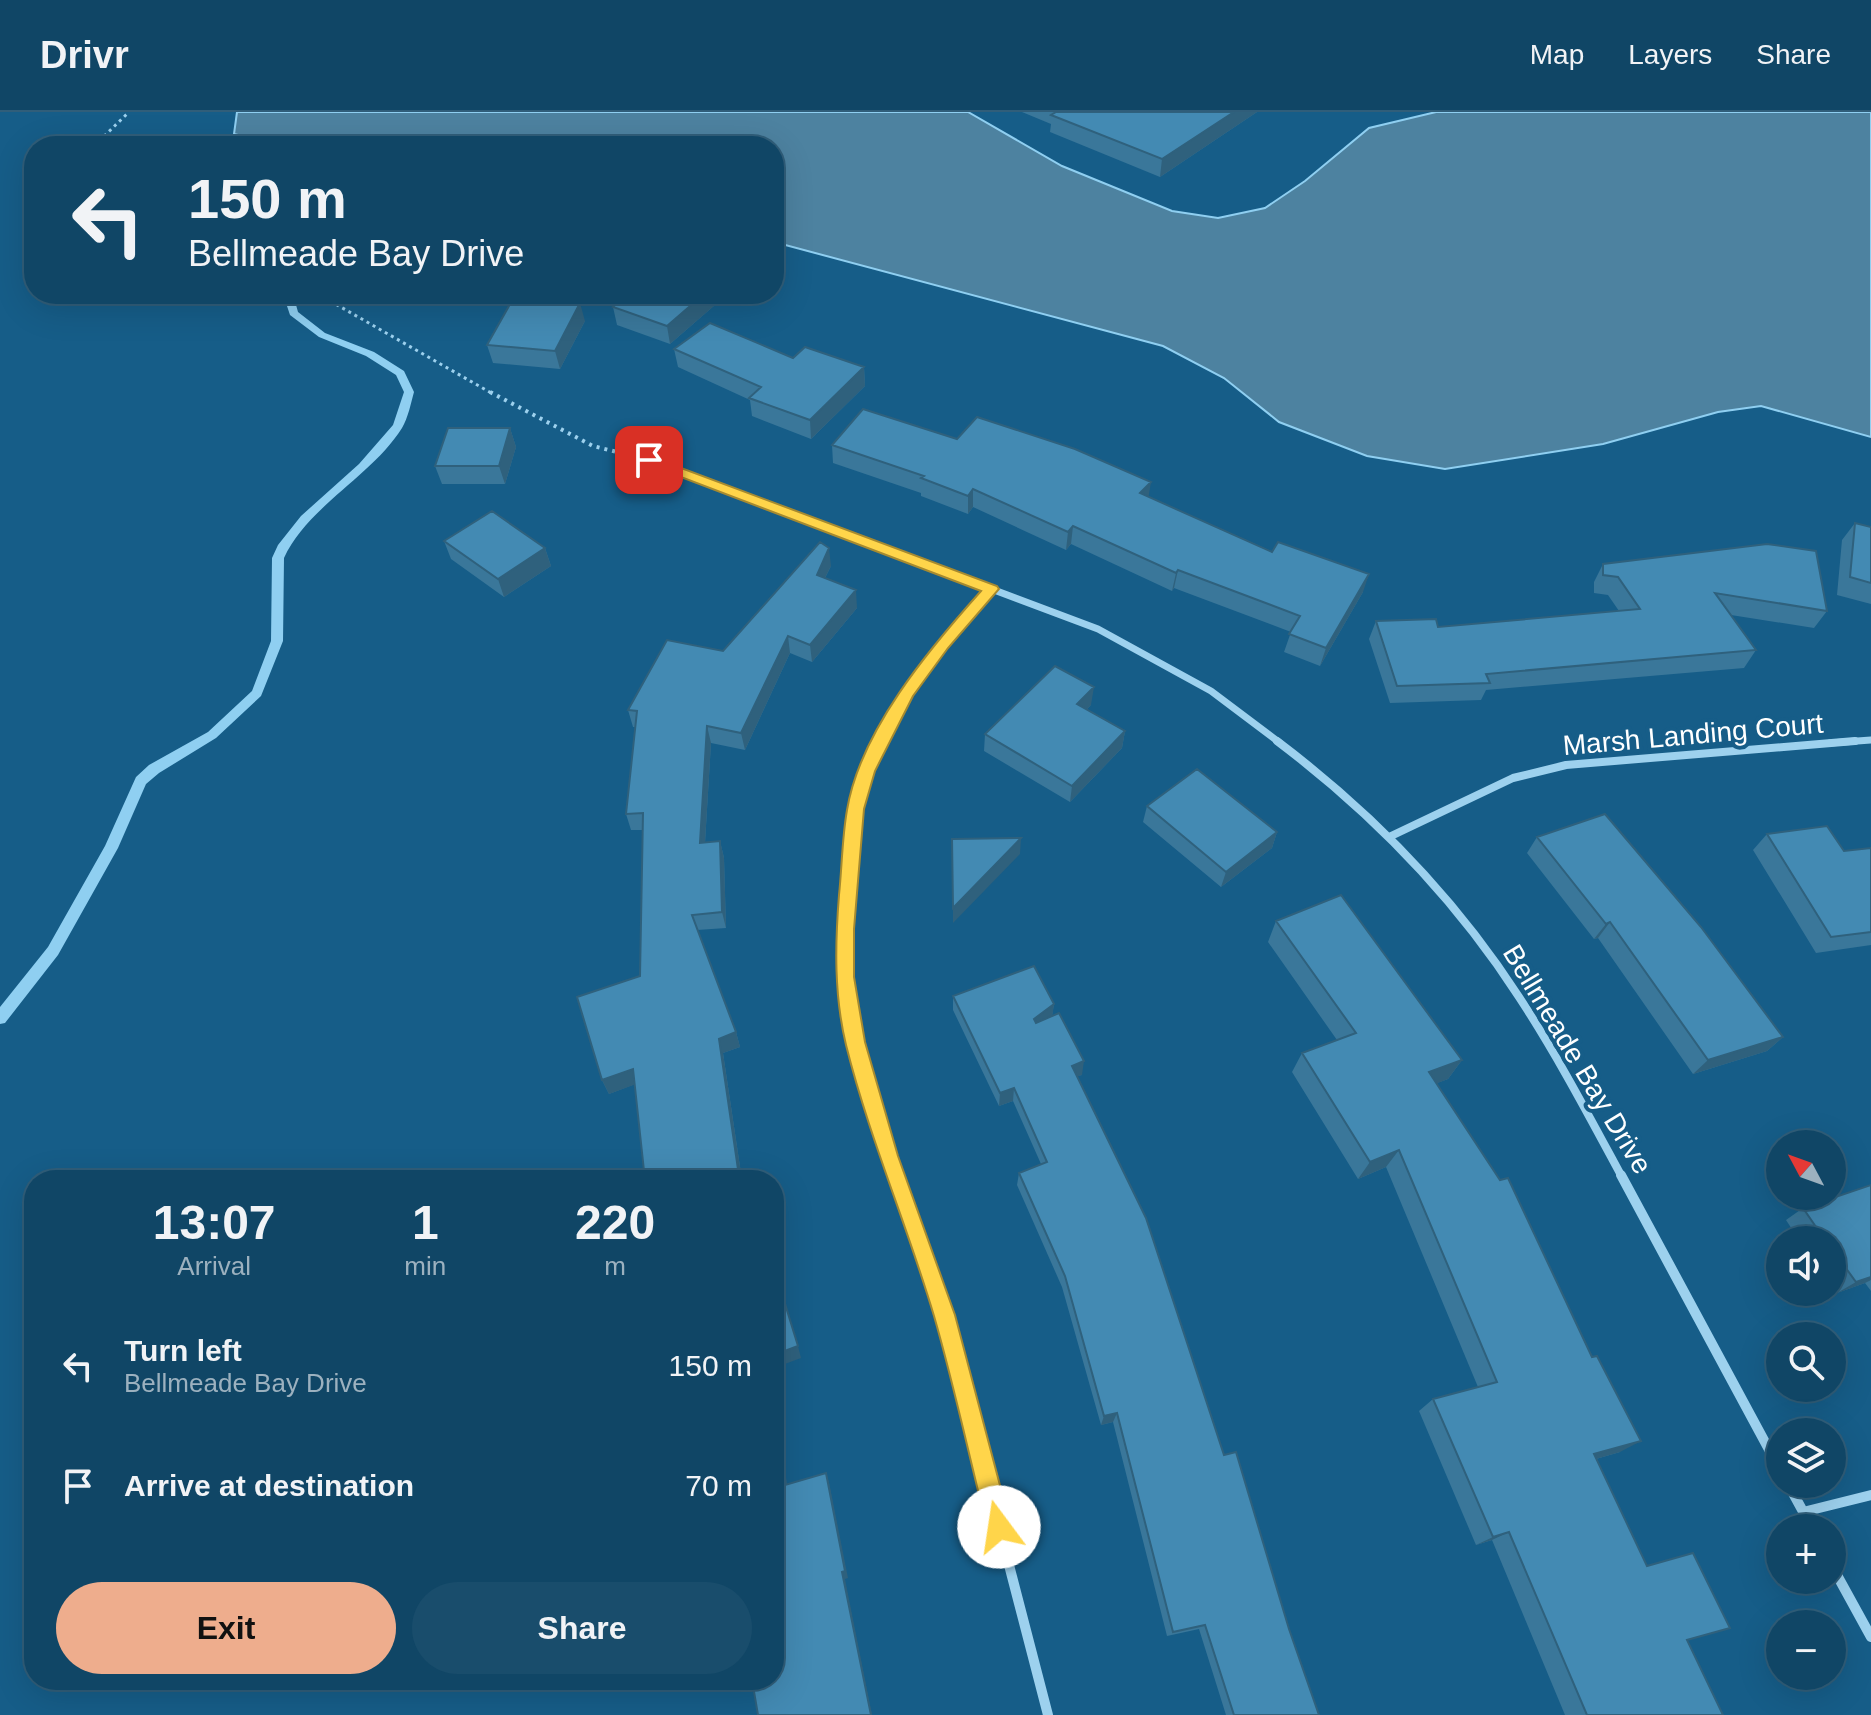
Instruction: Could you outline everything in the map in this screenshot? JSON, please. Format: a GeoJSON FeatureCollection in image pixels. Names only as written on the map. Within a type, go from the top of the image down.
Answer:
{"type":"FeatureCollection","features":[{"type":"Feature","properties":{"kind":"street","name":"Bellmeade Bay Drive"},"geometry":{"type":"LineString","coordinates":[[649,460],[1098,629],[1211,691],[1323,776],[1389,837],[1454,909],[1518,995],[1572,1084],[1766,1444]]}},
{"type":"Feature","properties":{"kind":"street"},"geometry":{"type":"LineString","coordinates":[[991,589],[942,644],[906,693],[866,771],[856,809],[845,929],[845,977],[855,1042],[888,1156],[944,1315],[1048,1715]]}},
{"type":"Feature","properties":{"kind":"street","name":"Marsh Landing Court"},"geometry":{"type":"LineString","coordinates":[[1389,837],[1513,778],[1566,765],[1871,740]]}},
{"type":"Feature","properties":{"kind":"street"},"geometry":{"type":"LineString","coordinates":[[1796,1498],[1803,1512],[1871,1495]]}},
{"type":"Feature","properties":{"kind":"street"},"geometry":{"type":"LineString","coordinates":[[1846,1591],[1871,1637]]}},
{"type":"Feature","properties":{"kind":"path"},"geometry":{"type":"LineString","coordinates":[[104,136],[129,112]]}},
{"type":"Feature","properties":{"kind":"path"},"geometry":{"type":"LineString","coordinates":[[336,304],[516,407],[593,446],[649,460]]}},
{"type":"Feature","properties":{"kind":"water"},"geometry":{"type":"Polygon","coordinates":[[[237,112],[968,112],[1062,166],[1172,211],[1218,218],[1265,208],[1305,181],[1369,128],[1436,112],[1871,112],[1871,437],[1761,406],[1718,412],[1603,444],[1445,469],[1367,456],[1279,422],[1224,378],[1163,346],[784,245],[784,136],[234,134],[237,112]]]}},
{"type":"Feature","properties":{"kind":"building"},"geometry":{"type":"Polygon","coordinates":[[[1056,112],[1234,112],[1162,159],[1051,115],[1056,112]]]}},
{"type":"Feature","properties":{"kind":"building"},"geometry":{"type":"Polygon","coordinates":[[[510,304],[579,304],[555,351],[487,345],[510,304]]]}},
{"type":"Feature","properties":{"kind":"building"},"geometry":{"type":"Polygon","coordinates":[[[617,304],[692,304],[667,326],[613,307],[617,304]]]}},
{"type":"Feature","properties":{"kind":"building"},"geometry":{"type":"Polygon","coordinates":[[[710,323],[793,358],[805,347],[864,367],[810,420],[749,398],[761,387],[674,349],[710,323]]]}},
{"type":"Feature","properties":{"kind":"building"},"geometry":{"type":"Polygon","coordinates":[[[863,409],[957,439],[977,417],[1075,449],[1151,482],[1140,493],[1272,552],[1278,542],[1369,574],[1326,648],[1289,634],[1300,616],[1178,570],[1176,573],[1073,526],[1068,532],[973,489],[968,496],[921,478],[924,476],[832,445],[863,409]]]}},
{"type":"Feature","properties":{"kind":"building"},"geometry":{"type":"Polygon","coordinates":[[[448,428],[510,428],[499,466],[435,466],[448,428]]]}},
{"type":"Feature","properties":{"kind":"building"},"geometry":{"type":"Polygon","coordinates":[[[492,511],[545,548],[498,579],[444,541],[492,511]]]}},
{"type":"Feature","properties":{"kind":"building"},"geometry":{"type":"Polygon","coordinates":[[[1855,523],[1871,527],[1871,583],[1850,577],[1855,523]]]}},
{"type":"Feature","properties":{"kind":"building"},"geometry":{"type":"Polygon","coordinates":[[[820,542],[829,548],[817,575],[856,590],[810,645],[788,636],[741,733],[707,726],[700,843],[720,841],[722,912],[692,915],[736,1032],[719,1039],[738,1170],[644,1170],[633,1069],[602,1080],[577,997],[640,976],[643,813],[626,814],[637,711],[628,710],[667,640],[723,651],[820,542]]]}},
{"type":"Feature","properties":{"kind":"building"},"geometry":{"type":"Polygon","coordinates":[[[1767,544],[1816,551],[1827,611],[1715,593],[1756,650],[1486,674],[1490,683],[1397,686],[1376,621],[1436,619],[1438,627],[1640,609],[1618,577],[1603,575],[1603,564],[1767,544]]]}},
{"type":"Feature","properties":{"kind":"building"},"geometry":{"type":"Polygon","coordinates":[[[1055,666],[1094,687],[1077,704],[1125,731],[1072,786],[985,734],[1055,666]]]}},
{"type":"Feature","properties":{"kind":"building"},"geometry":{"type":"Polygon","coordinates":[[[1197,769],[1277,832],[1226,872],[1147,806],[1197,769]]]}},
{"type":"Feature","properties":{"kind":"building"},"geometry":{"type":"Polygon","coordinates":[[[1605,814],[1701,927],[1783,1037],[1708,1060],[1610,922],[1606,924],[1537,837],[1605,814]]]}},
{"type":"Feature","properties":{"kind":"building"},"geometry":{"type":"Polygon","coordinates":[[[1827,826],[1844,851],[1871,848],[1871,932],[1831,937],[1767,834],[1827,826]]]}},
{"type":"Feature","properties":{"kind":"building"},"geometry":{"type":"Polygon","coordinates":[[[1021,838],[953,908],[952,839],[1021,838]]]}},
{"type":"Feature","properties":{"kind":"building"},"geometry":{"type":"Polygon","coordinates":[[[1341,895],[1462,1060],[1429,1072],[1500,1180],[1508,1178],[1592,1357],[1597,1356],[1641,1441],[1594,1454],[1647,1566],[1693,1553],[1730,1628],[1687,1640],[1723,1715],[1587,1715],[1509,1532],[1493,1537],[1433,1399],[1497,1382],[1399,1150],[1370,1162],[1302,1053],[1356,1033],[1276,921],[1341,895]]]}},
{"type":"Feature","properties":{"kind":"building"},"geometry":{"type":"Polygon","coordinates":[[[1034,966],[1054,1004],[1034,1019],[1036,1023],[1059,1013],[1084,1061],[1072,1066],[1146,1218],[1224,1455],[1236,1452],[1289,1629],[1319,1715],[1234,1715],[1205,1625],[1173,1632],[1117,1413],[1104,1416],[1065,1276],[1019,1173],[1047,1162],[1014,1088],[1000,1093],[953,996],[1034,966]]]}},
{"type":"Feature","properties":{"kind":"building"},"geometry":{"type":"Polygon","coordinates":[[[1871,1185],[1871,1277],[1856,1282],[1846,1268],[1846,1226],[1815,1226],[1804,1210],[1846,1210],[1846,1193],[1871,1185]]]}},
{"type":"Feature","properties":{"kind":"building"},"geometry":{"type":"Polygon","coordinates":[[[784,1300],[798,1346],[784,1351],[784,1300]]]}},
{"type":"Feature","properties":{"kind":"building"},"geometry":{"type":"Polygon","coordinates":[[[826,1473],[871,1715],[758,1715],[754,1690],[784,1690],[784,1480],[785,1485],[826,1473]]]}},
{"type":"Feature","properties":{"kind":"waterway"},"geometry":{"type":"LineString","coordinates":[[0,1018],[53,951],[111,848],[141,781],[154,769],[212,735],[257,693],[277,641],[278,558],[284,545],[305,519],[363,466],[398,426],[409,392],[400,373],[370,354],[322,335],[293,313],[291,304]]}},
{"type":"Feature","properties":{"kind":"route"},"geometry":{"type":"LineString","coordinates":[[649,460],[991,589],[942,644],[906,693],[866,771],[856,809],[845,929],[845,977],[855,1042],[888,1156],[944,1315],[999,1527]]}}]}
